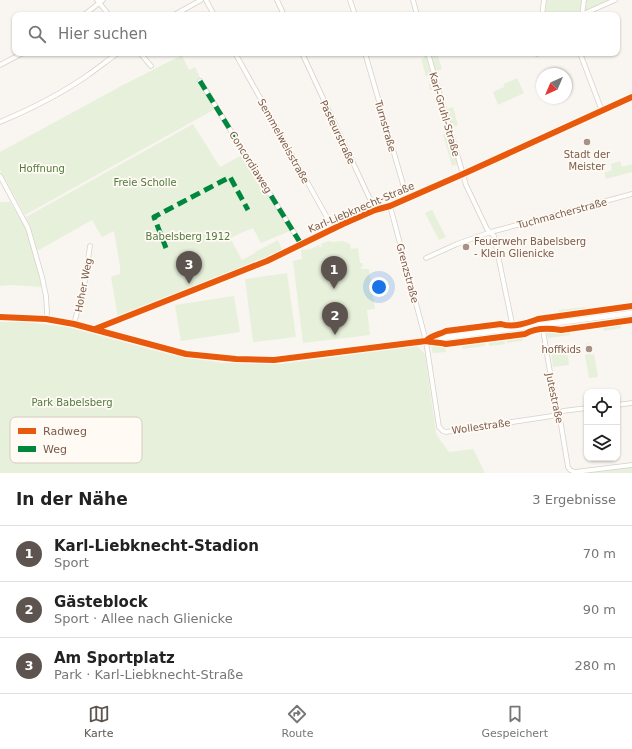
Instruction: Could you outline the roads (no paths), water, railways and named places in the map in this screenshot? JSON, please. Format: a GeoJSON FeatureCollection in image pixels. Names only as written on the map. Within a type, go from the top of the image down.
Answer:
{"type":"FeatureCollection","features":[{"type":"Feature","properties":{"kind":"street"},"geometry":{"type":"LineString","coordinates":[[179,12],[201,0]]}},
{"type":"Feature","properties":{"kind":"street"},"geometry":{"type":"LineString","coordinates":[[206,0],[212,12]]}},
{"type":"Feature","properties":{"kind":"street"},"geometry":{"type":"LineString","coordinates":[[277,0],[283,12]]}},
{"type":"Feature","properties":{"kind":"street"},"geometry":{"type":"LineString","coordinates":[[350,0],[353,12]]}},
{"type":"Feature","properties":{"kind":"street"},"geometry":{"type":"LineString","coordinates":[[413,0],[416,12]]}},
{"type":"Feature","properties":{"kind":"street"},"geometry":{"type":"LineString","coordinates":[[542,12],[544,0]]}},
{"type":"Feature","properties":{"kind":"street"},"geometry":{"type":"LineString","coordinates":[[582,12],[584,0]]}},
{"type":"Feature","properties":{"kind":"street"},"geometry":{"type":"LineString","coordinates":[[589,12],[615,0]]}},
{"type":"Feature","properties":{"kind":"street"},"geometry":{"type":"LineString","coordinates":[[88,12],[94,8],[99,1],[107,12]]}},
{"type":"Feature","properties":{"kind":"street"},"geometry":{"type":"LineString","coordinates":[[0,65],[17,56]]}},
{"type":"Feature","properties":{"kind":"street"},"geometry":{"type":"LineString","coordinates":[[0,122],[63,91],[88,76],[114,56]]}},
{"type":"Feature","properties":{"kind":"street"},"geometry":{"type":"LineString","coordinates":[[143,56],[151,66]]}},
{"type":"Feature","properties":{"kind":"street","name":"Semmelweisstraße"},"geometry":{"type":"LineString","coordinates":[[237,56],[333,228]]}},
{"type":"Feature","properties":{"kind":"street","name":"Pasteurstraße"},"geometry":{"type":"LineString","coordinates":[[303,56],[375,210]]}},
{"type":"Feature","properties":{"kind":"street","name":"Turnstraße"},"geometry":{"type":"LineString","coordinates":[[367,56],[407,198]]}},
{"type":"Feature","properties":{"kind":"street","name":"Karl-Gruhl-Straße"},"geometry":{"type":"LineString","coordinates":[[429,56],[466,185],[487,229],[494,236],[513,328]]}},
{"type":"Feature","properties":{"kind":"street"},"geometry":{"type":"LineString","coordinates":[[581,56],[602,110]]}},
{"type":"Feature","properties":{"kind":"street","name":"Concordiaweg"},"geometry":{"type":"LineString","coordinates":[[200,81],[301,244]]}},
{"type":"Feature","properties":{"kind":"street","name":"Karl-Liebknecht-Straße"},"geometry":{"type":"LineString","coordinates":[[95,329],[267,261],[333,228],[375,210],[390,206],[632,97]]}},
{"type":"Feature","properties":{"kind":"street"},"geometry":{"type":"LineString","coordinates":[[0,176],[28,228],[46,296],[46,319]]}},
{"type":"Feature","properties":{"kind":"street","name":"Tuchmacherstraße"},"geometry":{"type":"LineString","coordinates":[[426,258],[457,244],[491,232],[632,194]]}},
{"type":"Feature","properties":{"kind":"street","name":"Grenzstraße"},"geometry":{"type":"LineString","coordinates":[[390,206],[426,340]]}},
{"type":"Feature","properties":{"kind":"street","name":"Hoher Weg"},"geometry":{"type":"LineString","coordinates":[[74,324],[84,286],[90,246]]}},
{"type":"Feature","properties":{"kind":"street"},"geometry":{"type":"LineString","coordinates":[[0,317],[46,319],[74,324],[186,354],[236,359],[274,360],[632,313]]}},
{"type":"Feature","properties":{"kind":"street","name":"Jutestraße"},"geometry":{"type":"LineString","coordinates":[[542,324],[556,408],[560,419],[568,467],[570,470],[575,472],[632,465]]}},
{"type":"Feature","properties":{"kind":"street","name":"Wollestraße"},"geometry":{"type":"LineString","coordinates":[[426,340],[439,427],[443,431],[446,432],[552,416],[563,411],[584,408]]}},
{"type":"Feature","properties":{"kind":"street"},"geometry":{"type":"LineString","coordinates":[[620,405],[632,403]]}},
{"type":"Feature","properties":{"kind":"place","name":"Stadt der Meister"},"geometry":{"type":"Point","coordinates":[587,142]}},
{"type":"Feature","properties":{"kind":"place","name":"Feuerwehr Babelsberg - Klein Glienicke"},"geometry":{"type":"Point","coordinates":[466,247]}},
{"type":"Feature","properties":{"kind":"place","name":"Am Sportplatz"},"geometry":{"type":"Point","coordinates":[189,284]}},
{"type":"Feature","properties":{"kind":"place","name":"Karl-Liebknecht-Stadion"},"geometry":{"type":"Point","coordinates":[334,289]}},
{"type":"Feature","properties":{"kind":"place","name":"Gästeblock"},"geometry":{"type":"Point","coordinates":[335,335]}},
{"type":"Feature","properties":{"kind":"place","name":"hoffkids"},"geometry":{"type":"Point","coordinates":[589,349]}},
{"type":"Feature","properties":{"kind":"park label","name":"Hoffnung"},"geometry":{"type":"Point","coordinates":[42,168]}},
{"type":"Feature","properties":{"kind":"park label","name":"Freie Scholle"},"geometry":{"type":"Point","coordinates":[145,182]}},
{"type":"Feature","properties":{"kind":"park label","name":"Babelsberg 1912"},"geometry":{"type":"Point","coordinates":[188,236]}},
{"type":"Feature","properties":{"kind":"park label","name":"Park Babelsberg"},"geometry":{"type":"Point","coordinates":[72,402]}}]}
